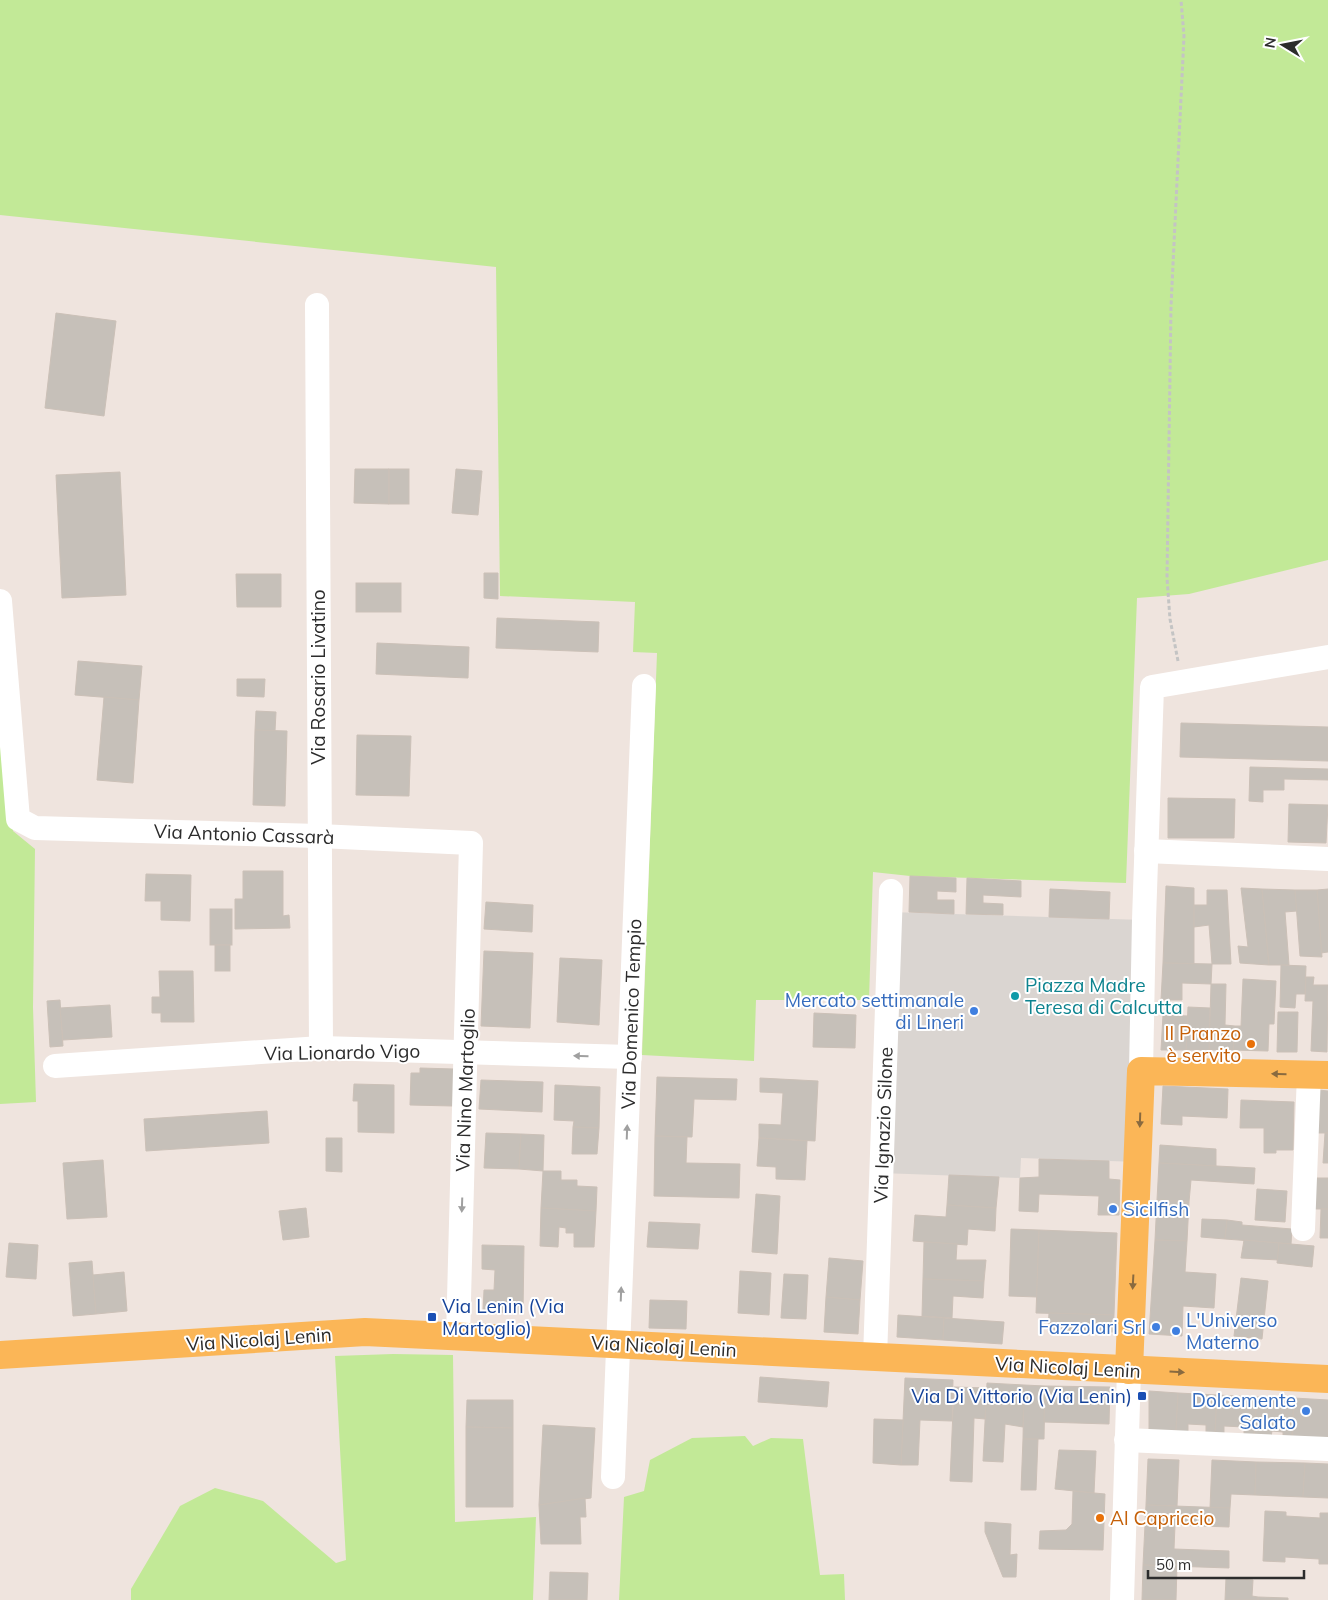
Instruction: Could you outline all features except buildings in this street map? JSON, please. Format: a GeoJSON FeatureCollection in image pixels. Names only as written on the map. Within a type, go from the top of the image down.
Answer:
{"type":"FeatureCollection","features":[{"type":"Feature","properties":{"kind":"main road"},"geometry":{"type":"LineString","coordinates":[[1129,1370],[1141,1071],[1318,1074]]}},
{"type":"Feature","properties":{"kind":"main road","name":"Via Nicolaj Lenin"},"geometry":{"type":"LineString","coordinates":[[0,1355],[365,1332],[1328,1379]]}},
{"type":"Feature","properties":{"kind":"street","name":"Via Rosario Livatino"},"geometry":{"type":"LineString","coordinates":[[317,305],[318,836],[321,1048]]}},
{"type":"Feature","properties":{"kind":"street","name":"Via Antonio Cassarà"},"geometry":{"type":"LineString","coordinates":[[0,602],[18,819],[35,828],[318,836],[471,843]]}},
{"type":"Feature","properties":{"kind":"street"},"geometry":{"type":"LineString","coordinates":[[1141,1071],[1152,687],[1328,657]]}},
{"type":"Feature","properties":{"kind":"street","name":"Via Domenico Tempio"},"geometry":{"type":"LineString","coordinates":[[614,1477],[644,686]]}},
{"type":"Feature","properties":{"kind":"street","name":"Via Nino Martoglio"},"geometry":{"type":"LineString","coordinates":[[458,1337],[471,843]]}},
{"type":"Feature","properties":{"kind":"street"},"geometry":{"type":"LineString","coordinates":[[1146,851],[1328,859]]}},
{"type":"Feature","properties":{"kind":"street","name":"Via Ignazio Silone"},"geometry":{"type":"LineString","coordinates":[[874,1358],[891,891]]}},
{"type":"Feature","properties":{"kind":"street","name":"Via Lionardo Vigo"},"geometry":{"type":"LineString","coordinates":[[55,1066],[321,1048],[630,1058]]}},
{"type":"Feature","properties":{"kind":"street"},"geometry":{"type":"LineString","coordinates":[[1303,1229],[1318,1074]]}},
{"type":"Feature","properties":{"kind":"street"},"geometry":{"type":"LineString","coordinates":[[1122,1600],[1129,1370]]}},
{"type":"Feature","properties":{"kind":"street"},"geometry":{"type":"LineString","coordinates":[[1126,1440],[1328,1449]]}},
{"type":"Feature","properties":{"kind":"path"},"geometry":{"type":"LineString","coordinates":[[1181,0],[1184,36],[1171,306],[1167,578],[1170,620],[1182,682]]}},
{"type":"Feature","properties":{"kind":"green space"},"geometry":{"type":"Polygon","coordinates":[[[0,0],[1328,0],[1328,560],[1189,594],[1137,598],[1126,883],[910,876],[873,872],[869,1000],[756,1000],[754,1061],[642,1055],[657,653],[633,652],[635,602],[500,596],[496,267],[0,215],[0,0]]]}},
{"type":"Feature","properties":{"kind":"green space"},"geometry":{"type":"Polygon","coordinates":[[[0,683],[13,831],[35,849],[33,1007],[36,1102],[0,1104],[0,683]]]}},
{"type":"Feature","properties":{"kind":"green space"},"geometry":{"type":"Polygon","coordinates":[[[393,1354],[453,1355],[455,1522],[536,1517],[533,1600],[131,1600],[131,1589],[180,1506],[215,1488],[263,1501],[336,1563],[346,1560],[335,1356],[393,1354]]]}},
{"type":"Feature","properties":{"kind":"green space"},"geometry":{"type":"Polygon","coordinates":[[[745,1436],[753,1446],[771,1438],[803,1439],[820,1575],[844,1574],[845,1600],[619,1600],[624,1497],[644,1491],[650,1460],[692,1438],[745,1436]]]}},
{"type":"Feature","properties":{"kind":"shaded area","name":"Piazza Madre Teresa di Calcutta"},"geometry":{"type":"Polygon","coordinates":[[[890,912],[1144,920],[1139,1162],[1021,1158],[1020,1178],[881,1173],[890,912]]]}},
{"type":"Feature","properties":{"kind":"place","name":"Piazza Madre Teresa di Calcutta"},"geometry":{"type":"Point","coordinates":[1015,996]}},
{"type":"Feature","properties":{"kind":"place","name":"Mercato settimanale di Lineri"},"geometry":{"type":"Point","coordinates":[974,1011]}},
{"type":"Feature","properties":{"kind":"place","name":"Il Pranzo è servito"},"geometry":{"type":"Point","coordinates":[1251,1044]}},
{"type":"Feature","properties":{"kind":"place","name":"Sicilfish"},"geometry":{"type":"Point","coordinates":[1113,1209]}},
{"type":"Feature","properties":{"kind":"place","name":"Via Lenin (Via Martoglio)"},"geometry":{"type":"Point","coordinates":[432,1317]}},
{"type":"Feature","properties":{"kind":"place","name":"Fazzolari Srl"},"geometry":{"type":"Point","coordinates":[1156,1327]}},
{"type":"Feature","properties":{"kind":"place","name":"L'Universo Materno"},"geometry":{"type":"Point","coordinates":[1176,1331]}},
{"type":"Feature","properties":{"kind":"place","name":"Via Di Vittorio (Via Lenin)"},"geometry":{"type":"Point","coordinates":[1142,1396]}},
{"type":"Feature","properties":{"kind":"place","name":"Dolcemente Salato"},"geometry":{"type":"Point","coordinates":[1306,1411]}},
{"type":"Feature","properties":{"kind":"place","name":"Al Capriccio"},"geometry":{"type":"Point","coordinates":[1100,1518]}}]}
